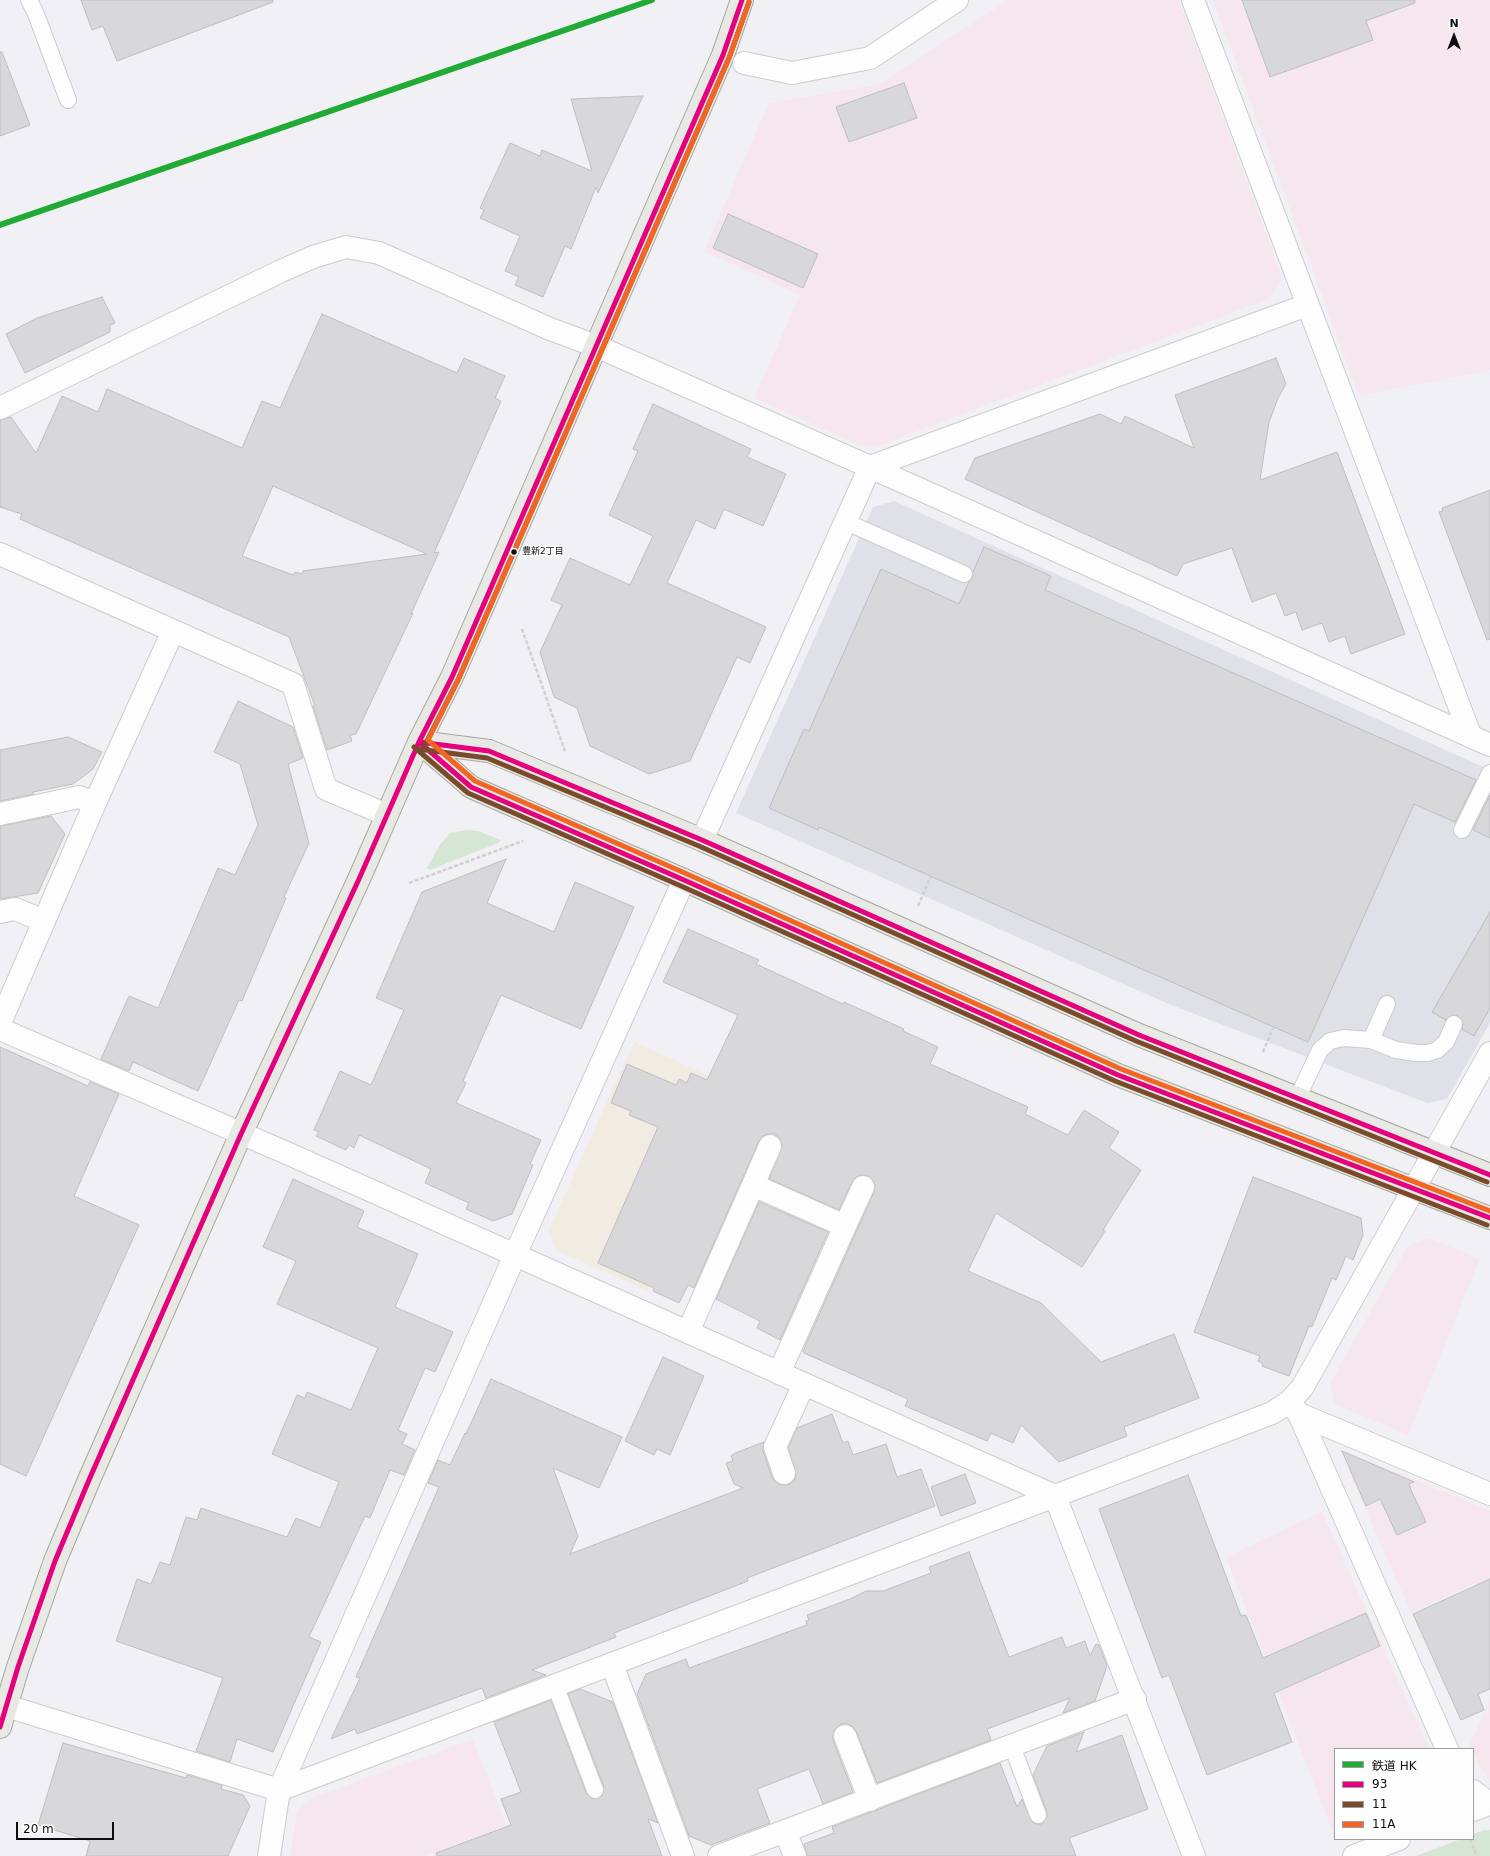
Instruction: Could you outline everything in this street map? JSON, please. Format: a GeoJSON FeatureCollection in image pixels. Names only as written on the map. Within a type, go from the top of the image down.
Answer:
{"type":"FeatureCollection","features":[{"type":"Feature","properties":{"kind":"main road"},"geometry":{"type":"LineString","coordinates":[[0,1727],[4,1705],[58,1554],[88,1480],[241,1134],[419,742],[452,677],[723,56],[742,0]]}},
{"type":"Feature","properties":{"kind":"main road"},"geometry":{"type":"LineString","coordinates":[[419,742],[489,751],[702,840],[1139,1035],[1490,1176]]}},
{"type":"Feature","properties":{"kind":"main road"},"geometry":{"type":"LineString","coordinates":[[419,742],[471,787],[684,880],[1118,1075],[1490,1218]]}},
{"type":"Feature","properties":{"kind":"street"},"geometry":{"type":"LineString","coordinates":[[744,63],[792,74],[870,58],[957,0]]}},
{"type":"Feature","properties":{"kind":"street"},"geometry":{"type":"LineString","coordinates":[[1194,0],[1307,305],[1470,735]]}},
{"type":"Feature","properties":{"kind":"street"},"geometry":{"type":"LineString","coordinates":[[0,408],[281,270],[346,247],[379,253],[550,329],[596,346],[870,466],[1490,745]]}},
{"type":"Feature","properties":{"kind":"street"},"geometry":{"type":"LineString","coordinates":[[702,840],[870,466],[1307,305]]}},
{"type":"Feature","properties":{"kind":"street"},"geometry":{"type":"LineString","coordinates":[[0,554],[292,684],[326,789],[387,815]]}},
{"type":"Feature","properties":{"kind":"street"},"geometry":{"type":"LineString","coordinates":[[0,1023],[95,803],[173,631]]}},
{"type":"Feature","properties":{"kind":"street"},"geometry":{"type":"LineString","coordinates":[[0,814],[79,797],[95,803]]}},
{"type":"Feature","properties":{"kind":"street"},"geometry":{"type":"LineString","coordinates":[[269,1856],[279,1790],[515,1255],[684,880]]}},
{"type":"Feature","properties":{"kind":"street"},"geometry":{"type":"LineString","coordinates":[[0,912],[15,909],[44,921]]}},
{"type":"Feature","properties":{"kind":"street"},"geometry":{"type":"LineString","coordinates":[[0,1029],[515,1255],[1055,1496],[1135,1699],[1194,1856]]}},
{"type":"Feature","properties":{"kind":"street"},"geometry":{"type":"LineString","coordinates":[[1447,1748],[1294,1408],[1302,1388],[1490,1053]]}},
{"type":"Feature","properties":{"kind":"street"},"geometry":{"type":"LineString","coordinates":[[688,1332],[770,1146]]}},
{"type":"Feature","properties":{"kind":"street"},"geometry":{"type":"LineString","coordinates":[[753,1185],[845,1226]]}},
{"type":"Feature","properties":{"kind":"street"},"geometry":{"type":"LineString","coordinates":[[779,1373],[863,1187]]}},
{"type":"Feature","properties":{"kind":"street"},"geometry":{"type":"LineString","coordinates":[[784,1472],[775,1448],[804,1384]]}},
{"type":"Feature","properties":{"kind":"street"},"geometry":{"type":"LineString","coordinates":[[4,1705],[279,1790],[1272,1413],[1294,1408],[1490,1494]]}},
{"type":"Feature","properties":{"kind":"street"},"geometry":{"type":"LineString","coordinates":[[612,1664],[683,1856]]}},
{"type":"Feature","properties":{"kind":"street"},"geometry":{"type":"LineString","coordinates":[[719,1856],[1135,1699]]}},
{"type":"Feature","properties":{"kind":"street"},"geometry":{"type":"LineString","coordinates":[[845,1736],[870,1800]]}},
{"type":"Feature","properties":{"kind":"street"},"geometry":{"type":"LineString","coordinates":[[786,1831],[795,1856]]}},
{"type":"Feature","properties":{"kind":"street"},"geometry":{"type":"LineString","coordinates":[[1354,1856],[1396,1840]]}},
{"type":"Feature","properties":{"kind":"lane"},"geometry":{"type":"LineString","coordinates":[[29,0],[36,14],[68,100]]}},
{"type":"Feature","properties":{"kind":"lane"},"geometry":{"type":"LineString","coordinates":[[846,522],[964,574]]}},
{"type":"Feature","properties":{"kind":"lane"},"geometry":{"type":"LineString","coordinates":[[1462,830],[1490,773]]}},
{"type":"Feature","properties":{"kind":"lane"},"geometry":{"type":"LineString","coordinates":[[1372,1040],[1387,1004]]}},
{"type":"Feature","properties":{"kind":"lane"},"geometry":{"type":"LineString","coordinates":[[1297,1098],[1320,1050],[1330,1041],[1344,1038],[1372,1040],[1396,1050],[1428,1053],[1437,1050],[1446,1042],[1454,1024]]}},
{"type":"Feature","properties":{"kind":"lane"},"geometry":{"type":"LineString","coordinates":[[554,1685],[595,1790]]}},
{"type":"Feature","properties":{"kind":"lane"},"geometry":{"type":"LineString","coordinates":[[1012,1746],[1038,1815]]}},
{"type":"Feature","properties":{"kind":"path"},"geometry":{"type":"LineString","coordinates":[[522,629],[566,754]]}},
{"type":"Feature","properties":{"kind":"path"},"geometry":{"type":"LineString","coordinates":[[409,884],[528,840]]}},
{"type":"Feature","properties":{"kind":"path"},"geometry":{"type":"LineString","coordinates":[[918,907],[931,876]]}},
{"type":"Feature","properties":{"kind":"path"},"geometry":{"type":"LineString","coordinates":[[1263,1052],[1274,1028]]}},
{"type":"Feature","properties":{"kind":"path"},"geometry":{"type":"LineString","coordinates":[[1470,1840],[1477,1856]]}},
{"type":"Feature","properties":{"kind":"shaded area"},"geometry":{"type":"Polygon","coordinates":[[[1008,0],[1179,0],[1283,279],[1269,299],[878,446],[859,445],[754,398],[800,295],[704,251],[769,103],[880,84],[1008,0]]]}},
{"type":"Feature","properties":{"kind":"shaded area"},"geometry":{"type":"Polygon","coordinates":[[[1213,0],[1490,0],[1490,370],[1359,396],[1213,0]]]}},
{"type":"Feature","properties":{"kind":"shaded area"},"geometry":{"type":"Polygon","coordinates":[[[894,501],[1490,770],[1490,1023],[1447,1099],[1427,1103],[1171,1005],[736,813],[873,507],[894,501]]]}},
{"type":"Feature","properties":{"kind":"shaded area"},"geometry":{"type":"Polygon","coordinates":[[[634,1042],[739,1089],[648,1291],[556,1250],[549,1230],[634,1042]]]}},
{"type":"Feature","properties":{"kind":"shaded area"},"geometry":{"type":"Polygon","coordinates":[[[1428,1238],[1480,1259],[1408,1435],[1334,1404],[1330,1383],[1408,1246],[1428,1238]]]}},
{"type":"Feature","properties":{"kind":"shaded area"},"geometry":{"type":"Polygon","coordinates":[[[1362,1458],[1490,1511],[1490,1597],[1475,1583],[1411,1613],[1348,1470],[1362,1458]]]}},
{"type":"Feature","properties":{"kind":"shaded area"},"geometry":{"type":"Polygon","coordinates":[[[1322,1512],[1429,1748],[1334,1748],[1334,1835],[1226,1557],[1322,1512]]]}},
{"type":"Feature","properties":{"kind":"shaded area"},"geometry":{"type":"Polygon","coordinates":[[[1490,1700],[1490,1779],[1482,1771],[1474,1753],[1474,1748],[1472,1748],[1470,1744],[1490,1700]]]}},
{"type":"Feature","properties":{"kind":"shaded area"},"geometry":{"type":"Polygon","coordinates":[[[473,1739],[506,1825],[425,1856],[290,1856],[297,1812],[307,1800],[473,1739]]]}},
{"type":"Feature","properties":{"kind":"green space"},"geometry":{"type":"Polygon","coordinates":[[[466,830],[478,831],[501,840],[498,843],[430,870],[427,868],[439,846],[450,833],[466,830]]]}},
{"type":"Feature","properties":{"kind":"green space"},"geometry":{"type":"Polygon","coordinates":[[[1484,1830],[1490,1830],[1490,1856],[1416,1856],[1458,1840],[1474,1840],[1474,1834],[1484,1830]]]}},
{"type":"Feature","properties":{"kind":"building"},"geometry":{"type":"Polygon","coordinates":[[[81,0],[273,0],[273,2],[117,61],[103,26],[92,30],[81,0]]]}},
{"type":"Feature","properties":{"kind":"building"},"geometry":{"type":"Polygon","coordinates":[[[1242,0],[1415,0],[1415,3],[1366,21],[1373,40],[1270,77],[1242,0]]]}},
{"type":"Feature","properties":{"kind":"building"},"geometry":{"type":"Polygon","coordinates":[[[0,52],[2,52],[30,125],[0,136],[0,52]]]}},
{"type":"Feature","properties":{"kind":"building"},"geometry":{"type":"Polygon","coordinates":[[[904,83],[917,118],[849,142],[836,107],[904,83]]]}},
{"type":"Feature","properties":{"kind":"building"},"geometry":{"type":"Polygon","coordinates":[[[643,96],[598,193],[596,187],[571,249],[565,246],[543,297],[515,285],[519,277],[505,271],[520,236],[480,218],[484,210],[480,208],[510,143],[540,156],[542,150],[592,171],[571,99],[643,96]]]}},
{"type":"Feature","properties":{"kind":"building"},"geometry":{"type":"Polygon","coordinates":[[[728,214],[818,254],[803,288],[713,248],[728,214]]]}},
{"type":"Feature","properties":{"kind":"building"},"geometry":{"type":"Polygon","coordinates":[[[102,297],[115,323],[110,325],[110,332],[25,373],[6,334],[37,318],[102,297]]]}},
{"type":"Feature","properties":{"kind":"building"},"geometry":{"type":"Polygon","coordinates":[[[322,314],[457,373],[464,358],[505,376],[495,398],[501,401],[434,553],[439,552],[411,614],[413,613],[356,734],[350,735],[352,741],[327,750],[313,706],[315,706],[289,637],[33,525],[20,519],[22,514],[0,507],[0,420],[11,417],[36,453],[62,396],[98,412],[107,389],[242,448],[262,401],[280,408],[322,314]],[[273,486],[242,556],[293,575],[295,572],[302,574],[303,571],[427,554],[273,486]]]}},
{"type":"Feature","properties":{"kind":"building"},"geometry":{"type":"Polygon","coordinates":[[[1276,358],[1286,384],[1278,398],[1269,422],[1260,480],[1337,452],[1405,634],[1351,654],[1345,636],[1329,642],[1322,623],[1302,630],[1296,612],[1285,616],[1276,593],[1252,602],[1232,548],[1183,564],[1177,576],[965,479],[975,458],[1100,414],[1121,424],[1125,416],[1194,448],[1175,395],[1276,358]]]}},
{"type":"Feature","properties":{"kind":"building"},"geometry":{"type":"Polygon","coordinates":[[[653,404],[751,449],[747,457],[786,474],[763,526],[724,509],[715,529],[696,520],[667,583],[766,627],[750,663],[737,657],[690,761],[649,774],[590,746],[577,708],[554,697],[540,652],[562,605],[551,600],[570,558],[630,585],[653,536],[609,515],[638,451],[633,449],[653,404]]]}},
{"type":"Feature","properties":{"kind":"building"},"geometry":{"type":"Polygon","coordinates":[[[1490,490],[1490,639],[1487,640],[1439,512],[1443,511],[1442,508],[1490,490]]]}},
{"type":"Feature","properties":{"kind":"building"},"geometry":{"type":"Polygon","coordinates":[[[984,547],[1051,576],[1045,590],[1476,780],[1455,822],[1414,804],[1308,1042],[819,827],[818,830],[769,808],[804,729],[809,731],[881,569],[959,604],[972,578],[973,572],[984,547]]]}},
{"type":"Feature","properties":{"kind":"building"},"geometry":{"type":"Polygon","coordinates":[[[238,701],[293,727],[303,758],[288,764],[309,843],[284,897],[286,898],[242,1001],[239,1000],[198,1091],[133,1062],[129,1071],[101,1059],[129,996],[158,1008],[218,868],[235,875],[258,825],[240,764],[214,752],[238,701]]]}},
{"type":"Feature","properties":{"kind":"building"},"geometry":{"type":"Polygon","coordinates":[[[68,737],[102,752],[93,769],[73,784],[33,792],[34,794],[0,801],[0,750],[68,737]]]}},
{"type":"Feature","properties":{"kind":"building"},"geometry":{"type":"Polygon","coordinates":[[[1490,795],[1490,838],[1473,830],[1490,795]]]}},
{"type":"Feature","properties":{"kind":"building"},"geometry":{"type":"Polygon","coordinates":[[[51,816],[65,834],[38,893],[0,899],[0,826],[51,816]]]}},
{"type":"Feature","properties":{"kind":"building"},"geometry":{"type":"Polygon","coordinates":[[[506,859],[487,903],[554,932],[575,882],[634,907],[581,1029],[501,995],[463,1081],[466,1083],[456,1103],[541,1140],[530,1164],[533,1165],[512,1214],[493,1221],[466,1209],[469,1203],[425,1183],[431,1169],[359,1135],[354,1148],[349,1145],[346,1150],[316,1136],[319,1132],[314,1130],[340,1071],[371,1085],[404,1010],[376,998],[422,892],[506,859]]]}},
{"type":"Feature","properties":{"kind":"building"},"geometry":{"type":"Polygon","coordinates":[[[1490,912],[1490,1008],[1474,1036],[1462,1029],[1463,1023],[1458,1016],[1453,1015],[1446,1020],[1432,1012],[1490,912]]]}},
{"type":"Feature","properties":{"kind":"building"},"geometry":{"type":"Polygon","coordinates":[[[688,929],[759,960],[756,964],[843,1004],[844,1002],[904,1029],[903,1031],[938,1047],[930,1064],[1028,1107],[1025,1114],[1068,1135],[1084,1110],[1119,1132],[1109,1148],[1141,1170],[1103,1230],[1105,1231],[1082,1267],[996,1213],[968,1271],[1041,1303],[1101,1362],[1174,1334],[1199,1398],[1124,1427],[1127,1436],[1059,1462],[1021,1425],[1013,1443],[991,1433],[987,1441],[905,1406],[908,1399],[804,1353],[803,1351],[874,1192],[875,1185],[873,1180],[868,1176],[861,1175],[856,1177],[852,1182],[839,1210],[769,1179],[782,1145],[780,1138],[775,1134],[763,1136],[759,1141],[694,1288],[688,1285],[679,1303],[653,1291],[654,1288],[598,1263],[658,1127],[629,1115],[631,1111],[611,1103],[627,1064],[676,1085],[679,1079],[687,1083],[691,1073],[707,1080],[738,1015],[663,982],[688,929]]]}},
{"type":"Feature","properties":{"kind":"building"},"geometry":{"type":"Polygon","coordinates":[[[0,1047],[88,1086],[90,1082],[119,1094],[74,1196],[139,1225],[26,1476],[0,1464],[0,1047]]]}},
{"type":"Feature","properties":{"kind":"building"},"geometry":{"type":"Polygon","coordinates":[[[1253,1177],[1361,1218],[1363,1235],[1353,1260],[1346,1256],[1336,1280],[1332,1278],[1312,1327],[1309,1326],[1289,1376],[1262,1366],[1263,1364],[1258,1361],[1260,1356],[1194,1332],[1253,1177]]]}},
{"type":"Feature","properties":{"kind":"building"},"geometry":{"type":"Polygon","coordinates":[[[293,1179],[364,1211],[357,1227],[418,1254],[395,1307],[453,1332],[435,1372],[425,1368],[398,1430],[407,1434],[402,1444],[415,1450],[404,1475],[390,1470],[370,1518],[365,1516],[309,1637],[321,1642],[273,1752],[237,1739],[230,1762],[196,1751],[223,1678],[116,1641],[137,1579],[151,1584],[160,1562],[170,1565],[186,1517],[197,1520],[201,1508],[287,1537],[296,1518],[320,1528],[339,1482],[272,1454],[297,1395],[305,1398],[307,1392],[351,1410],[378,1348],[277,1304],[296,1261],[263,1247],[293,1179]]]}},
{"type":"Feature","properties":{"kind":"building"},"geometry":{"type":"Polygon","coordinates":[[[759,1202],[828,1232],[780,1340],[757,1328],[760,1321],[716,1299],[759,1202]]]}},
{"type":"Feature","properties":{"kind":"building"},"geometry":{"type":"Polygon","coordinates":[[[663,1357],[704,1376],[670,1455],[657,1449],[654,1455],[625,1441],[663,1357]]]}},
{"type":"Feature","properties":{"kind":"building"},"geometry":{"type":"Polygon","coordinates":[[[491,1379],[622,1437],[599,1488],[553,1468],[578,1536],[570,1554],[743,1488],[734,1484],[726,1463],[733,1461],[731,1456],[735,1453],[764,1442],[763,1451],[772,1477],[781,1485],[788,1485],[794,1481],[796,1475],[788,1448],[797,1428],[832,1414],[843,1443],[848,1441],[853,1455],[886,1444],[897,1477],[921,1469],[935,1506],[747,1578],[748,1581],[614,1633],[616,1637],[532,1670],[546,1675],[486,1698],[482,1688],[357,1734],[355,1729],[331,1739],[360,1678],[356,1677],[439,1487],[428,1483],[438,1460],[450,1465],[491,1379]]]}},
{"type":"Feature","properties":{"kind":"building"},"geometry":{"type":"Polygon","coordinates":[[[1342,1451],[1414,1482],[1409,1484],[1426,1522],[1397,1535],[1380,1499],[1366,1506],[1342,1451]]]}},
{"type":"Feature","properties":{"kind":"building"},"geometry":{"type":"Polygon","coordinates":[[[965,1474],[976,1503],[941,1516],[931,1487],[965,1474]]]}},
{"type":"Feature","properties":{"kind":"building"},"geometry":{"type":"Polygon","coordinates":[[[1188,1475],[1241,1616],[1246,1615],[1263,1658],[1366,1613],[1380,1646],[1274,1693],[1292,1742],[1207,1775],[1169,1675],[1162,1678],[1099,1509],[1188,1475]]]}},
{"type":"Feature","properties":{"kind":"building"},"geometry":{"type":"Polygon","coordinates":[[[969,1552],[1009,1657],[1062,1637],[1066,1648],[1085,1641],[1090,1656],[1096,1644],[1099,1645],[1107,1666],[1095,1701],[1063,1713],[1070,1698],[987,1729],[991,1740],[877,1783],[856,1731],[853,1727],[847,1724],[841,1724],[835,1729],[833,1740],[853,1792],[823,1804],[809,1769],[757,1789],[770,1823],[711,1845],[689,1836],[637,1694],[646,1674],[686,1659],[689,1668],[807,1625],[806,1621],[809,1620],[807,1615],[850,1599],[866,1591],[883,1591],[931,1573],[929,1567],[969,1552]]]}},
{"type":"Feature","properties":{"kind":"building"},"geometry":{"type":"Polygon","coordinates":[[[1490,1579],[1490,1689],[1478,1694],[1484,1710],[1461,1720],[1413,1614],[1490,1579]]]}},
{"type":"Feature","properties":{"kind":"building"},"geometry":{"type":"Polygon","coordinates":[[[580,1689],[613,1702],[658,1823],[648,1819],[662,1856],[437,1856],[436,1853],[511,1825],[501,1799],[521,1792],[494,1722],[551,1700],[586,1793],[593,1799],[602,1796],[604,1787],[568,1694],[580,1689]]]}},
{"type":"Feature","properties":{"kind":"building"},"geometry":{"type":"Polygon","coordinates":[[[1084,1732],[1076,1752],[1122,1735],[1148,1809],[1069,1838],[1076,1856],[807,1856],[804,1844],[834,1833],[832,1827],[1000,1763],[1017,1807],[1022,1799],[1032,1822],[1042,1824],[1047,1817],[1047,1812],[1033,1775],[1047,1746],[1084,1732]]]}},
{"type":"Feature","properties":{"kind":"building"},"geometry":{"type":"Polygon","coordinates":[[[63,1743],[186,1778],[187,1775],[222,1785],[221,1789],[243,1795],[250,1806],[228,1856],[86,1856],[90,1841],[38,1825],[63,1743]]]}},
{"type":"Feature","properties":{"kind":"rail line","name":"HK"},"geometry":{"type":"LineString","coordinates":[[0,225],[652,0]]}},
{"type":"Feature","properties":{"kind":"transit line","name":"93"},"geometry":{"type":"LineString","coordinates":[[0,1727],[18,1667],[55,1561],[89,1480],[241,1134],[359,879],[419,742],[452,677],[723,55],[742,0]]}},
{"type":"Feature","properties":{"kind":"transit line","name":"11"},"geometry":{"type":"LineString","coordinates":[[425,745],[458,680],[729,58],[749,2]]}},
{"type":"Feature","properties":{"kind":"transit line","name":"11A"},"geometry":{"type":"LineString","coordinates":[[749,2],[729,58],[458,680],[428,740],[475,781],[687,874],[1121,1069],[1490,1211]]}},
{"type":"Feature","properties":{"kind":"transit line","name":"93"},"geometry":{"type":"LineString","coordinates":[[419,742],[471,787],[684,880],[1118,1075],[1490,1218]]}},
{"type":"Feature","properties":{"kind":"transit line","name":"93"},"geometry":{"type":"LineString","coordinates":[[419,742],[489,751],[702,840],[1139,1035],[1490,1175]]}},
{"type":"Feature","properties":{"kind":"transit line","name":"11"},"geometry":{"type":"LineString","coordinates":[[414,747],[468,793],[681,886],[1115,1081],[1487,1225]]}},
{"type":"Feature","properties":{"kind":"transit line","name":"11"},"geometry":{"type":"LineString","coordinates":[[418,749],[487,758],[699,846],[1136,1041],[1487,1182]]}},
{"type":"Feature","properties":{"kind":"place","name":"豊新2丁目"},"geometry":{"type":"Point","coordinates":[514,552]}}]}
